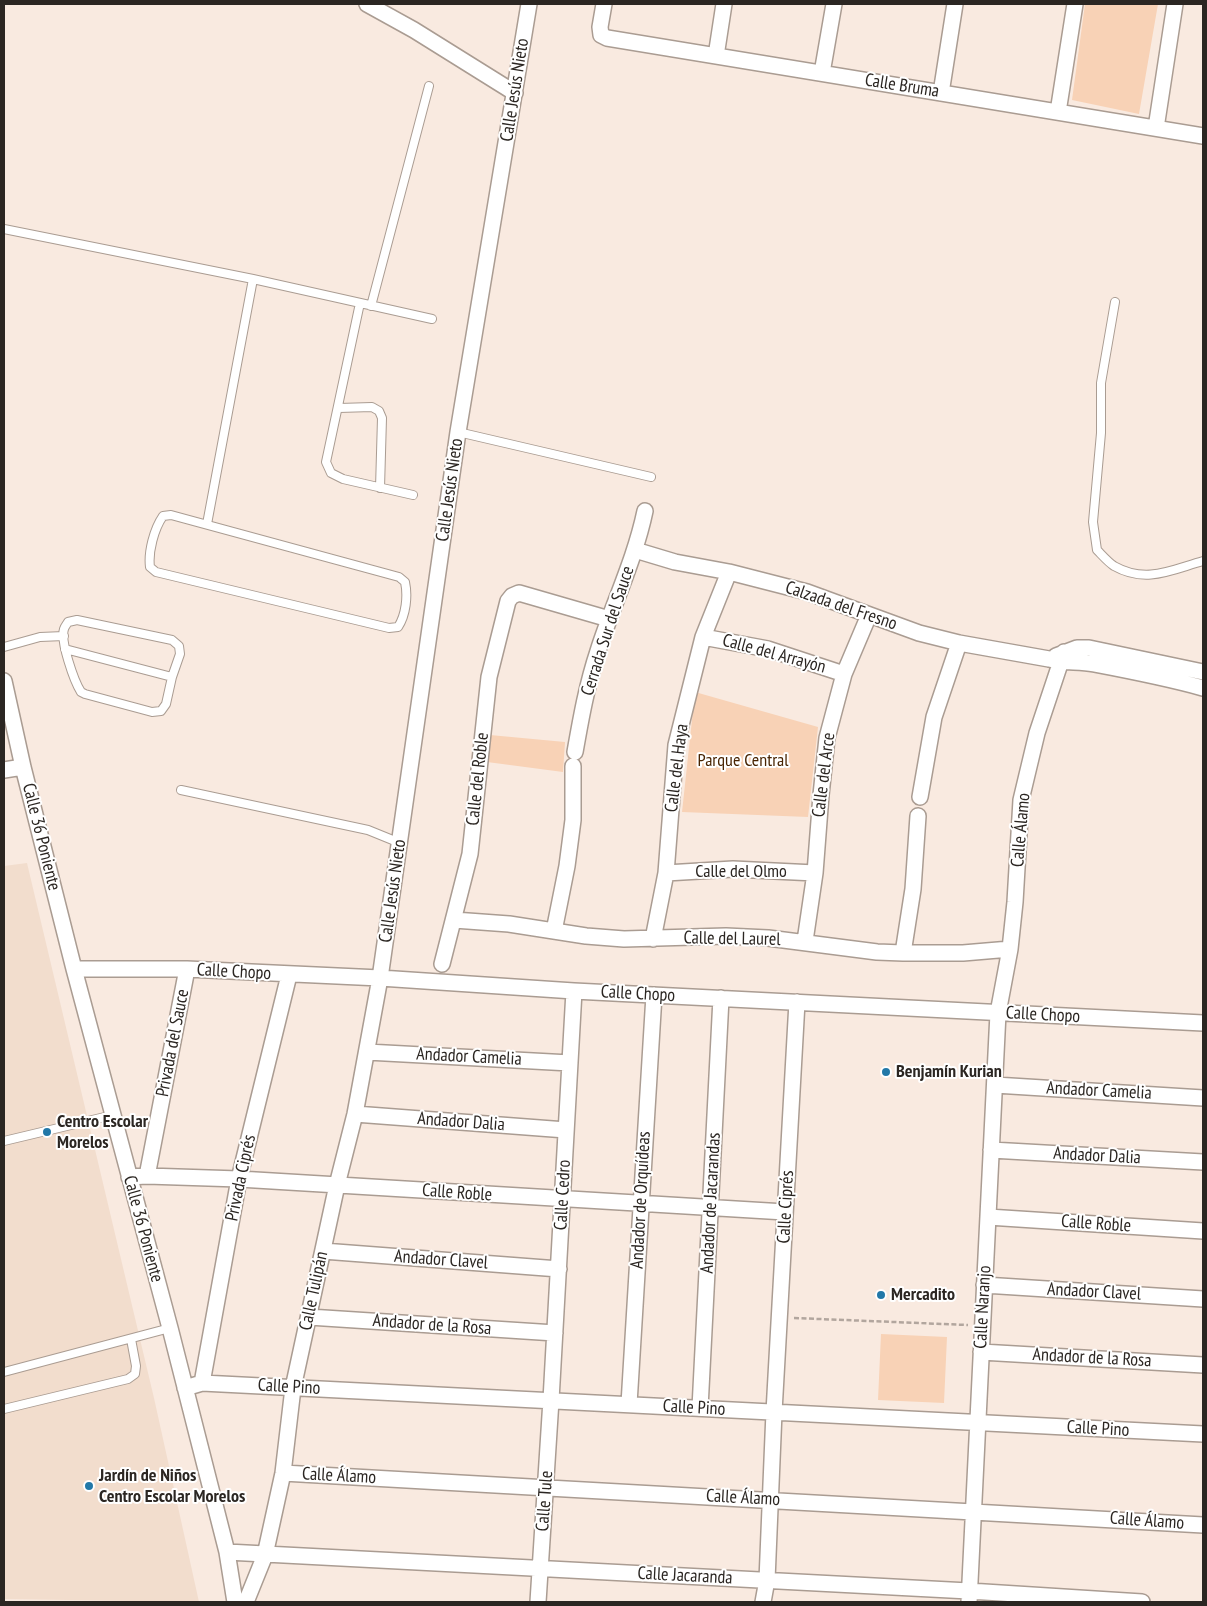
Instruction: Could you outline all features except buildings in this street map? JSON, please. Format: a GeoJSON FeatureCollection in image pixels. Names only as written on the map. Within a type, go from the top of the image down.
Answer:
{"type":"FeatureCollection","features":[{"type":"Feature","properties":{"kind":"street"},"geometry":{"type":"LineString","coordinates":[[367,4],[414,30],[515,93]]}},
{"type":"Feature","properties":{"kind":"street","name":"Calle Jesús Nieto"},"geometry":{"type":"LineString","coordinates":[[380,978],[458,432],[529,4]]}},
{"type":"Feature","properties":{"kind":"street","name":"Calle Bruma"},"geometry":{"type":"LineString","coordinates":[[604,4],[600,27],[601,35],[607,38],[1203,136]]}},
{"type":"Feature","properties":{"kind":"street"},"geometry":{"type":"LineString","coordinates":[[716,56],[724,4]]}},
{"type":"Feature","properties":{"kind":"street"},"geometry":{"type":"LineString","coordinates":[[822,73],[834,4]]}},
{"type":"Feature","properties":{"kind":"street"},"geometry":{"type":"LineString","coordinates":[[941,93],[955,4]]}},
{"type":"Feature","properties":{"kind":"street"},"geometry":{"type":"LineString","coordinates":[[1058,112],[1074,4]]}},
{"type":"Feature","properties":{"kind":"street"},"geometry":{"type":"LineString","coordinates":[[1156,128],[1175,4]]}},
{"type":"Feature","properties":{"kind":"street","name":"Cerrada Sur del Sauce"},"geometry":{"type":"LineString","coordinates":[[554,931],[567,866],[573,820],[574,759],[585,697],[609,619],[635,550],[646,511]]}},
{"type":"Feature","properties":{"kind":"street","name":"Calzada del Fresno"},"geometry":{"type":"LineString","coordinates":[[635,550],[675,562],[728,572],[807,592],[919,633],[959,643],[1124,669],[1203,688]]}},
{"type":"Feature","properties":{"kind":"street","name":"Calle del Haya"},"geometry":{"type":"LineString","coordinates":[[654,939],[666,872],[676,745],[703,637],[728,572]]}},
{"type":"Feature","properties":{"kind":"street","name":"Calle del Roble"},"geometry":{"type":"LineString","coordinates":[[442,964],[470,854],[489,677],[508,601],[512,596],[519,593],[609,619]]}},
{"type":"Feature","properties":{"kind":"street","name":"Calle del Arce"},"geometry":{"type":"LineString","coordinates":[[805,941],[815,874],[827,738],[844,674],[869,614]]}},
{"type":"Feature","properties":{"kind":"street","name":"Calle del Arrayón"},"geometry":{"type":"LineString","coordinates":[[703,637],[768,649],[844,674]]}},
{"type":"Feature","properties":{"kind":"street"},"geometry":{"type":"LineString","coordinates":[[920,797],[934,717],[959,643]]}},
{"type":"Feature","properties":{"kind":"street","name":"Calzada del Fresno"},"geometry":{"type":"LineString","coordinates":[[1058,658],[1077,648],[1089,648],[1203,672]]}},
{"type":"Feature","properties":{"kind":"street","name":"Calle Álamo"},"geometry":{"type":"LineString","coordinates":[[998,1013],[1010,949],[1015,902],[1021,800],[1037,732],[1058,658]]}},
{"type":"Feature","properties":{"kind":"street","name":"Calle 36 Poniente"},"geometry":{"type":"LineString","coordinates":[[4,682],[23,768],[74,969],[170,1328],[227,1552],[235,1602]]}},
{"type":"Feature","properties":{"kind":"street"},"geometry":{"type":"LineString","coordinates":[[4,770],[23,768]]}},
{"type":"Feature","properties":{"kind":"street"},"geometry":{"type":"LineString","coordinates":[[903,953],[913,889],[918,816]]}},
{"type":"Feature","properties":{"kind":"street","name":"Calle del Olmo"},"geometry":{"type":"LineString","coordinates":[[666,872],[733,869],[815,874]]}},
{"type":"Feature","properties":{"kind":"street","name":"Calle del Laurel"},"geometry":{"type":"LineString","coordinates":[[454,920],[509,924],[624,939],[726,936],[768,938],[805,941],[877,952],[903,953],[963,953],[1010,949]]}},
{"type":"Feature","properties":{"kind":"street","name":"Calle Chopo"},"geometry":{"type":"LineString","coordinates":[[74,969],[187,969],[380,978],[574,991],[1203,1023]]}},
{"type":"Feature","properties":{"kind":"street","name":"Privada del Sauce"},"geometry":{"type":"LineString","coordinates":[[147,1176],[187,969]]}},
{"type":"Feature","properties":{"kind":"street","name":"Privada Ciprés"},"geometry":{"type":"LineString","coordinates":[[202,1383],[239,1179],[289,975]]}},
{"type":"Feature","properties":{"kind":"street","name":"Calle Tulipán"},"geometry":{"type":"LineString","coordinates":[[246,1602],[265,1555],[283,1473],[293,1388],[355,1114],[380,978]]}},
{"type":"Feature","properties":{"kind":"street","name":"Calle Cedro"},"geometry":{"type":"LineString","coordinates":[[551,1400],[574,991]]}},
{"type":"Feature","properties":{"kind":"street","name":"Andador de Orquídeas"},"geometry":{"type":"LineString","coordinates":[[629,1404],[654,995]]}},
{"type":"Feature","properties":{"kind":"street","name":"Andador de Jacarandas"},"geometry":{"type":"LineString","coordinates":[[700,1408],[720,998]]}},
{"type":"Feature","properties":{"kind":"street","name":"Calle Ciprés"},"geometry":{"type":"LineString","coordinates":[[763,1602],[767,1580],[774,1412],[797,1002]]}},
{"type":"Feature","properties":{"kind":"street","name":"Calle Naranjo"},"geometry":{"type":"LineString","coordinates":[[969,1597],[998,1013]]}},
{"type":"Feature","properties":{"kind":"street","name":"Andador Camelia"},"geometry":{"type":"LineString","coordinates":[[367,1052],[570,1063]]}},
{"type":"Feature","properties":{"kind":"street","name":"Andador Camelia"},"geometry":{"type":"LineString","coordinates":[[995,1085],[1203,1098]]}},
{"type":"Feature","properties":{"kind":"street","name":"Andador Dalia"},"geometry":{"type":"LineString","coordinates":[[355,1114],[566,1130]]}},
{"type":"Feature","properties":{"kind":"street","name":"Andador Dalia"},"geometry":{"type":"LineString","coordinates":[[991,1150],[1203,1162]]}},
{"type":"Feature","properties":{"kind":"street","name":"Calle Roble"},"geometry":{"type":"LineString","coordinates":[[129,1177],[239,1179],[785,1212]]}},
{"type":"Feature","properties":{"kind":"street","name":"Calle Roble"},"geometry":{"type":"LineString","coordinates":[[988,1217],[1203,1231]]}},
{"type":"Feature","properties":{"kind":"street","name":"Andador Clavel"},"geometry":{"type":"LineString","coordinates":[[323,1251],[559,1268]]}},
{"type":"Feature","properties":{"kind":"street","name":"Andador Clavel"},"geometry":{"type":"LineString","coordinates":[[984,1285],[1203,1299]]}},
{"type":"Feature","properties":{"kind":"street","name":"Andador de la Rosa"},"geometry":{"type":"LineString","coordinates":[[309,1317],[555,1333]]}},
{"type":"Feature","properties":{"kind":"street","name":"Andador de la Rosa"},"geometry":{"type":"LineString","coordinates":[[981,1352],[1203,1365]]}},
{"type":"Feature","properties":{"kind":"street","name":"Calle Pino"},"geometry":{"type":"LineString","coordinates":[[185,1388],[196,1383],[202,1383],[1203,1434]]}},
{"type":"Feature","properties":{"kind":"street","name":"Calle Tule"},"geometry":{"type":"LineString","coordinates":[[538,1602],[551,1400]]}},
{"type":"Feature","properties":{"kind":"street","name":"Calle Álamo"},"geometry":{"type":"LineString","coordinates":[[283,1473],[1203,1525]]}},
{"type":"Feature","properties":{"kind":"street","name":"Calle Jacaranda"},"geometry":{"type":"LineString","coordinates":[[227,1552],[767,1580],[969,1597],[1142,1602]]}},
{"type":"Feature","properties":{"kind":"lane"},"geometry":{"type":"LineString","coordinates":[[372,306],[429,86]]}},
{"type":"Feature","properties":{"kind":"lane"},"geometry":{"type":"LineString","coordinates":[[4,229],[254,279],[432,319]]}},
{"type":"Feature","properties":{"kind":"lane"},"geometry":{"type":"LineString","coordinates":[[207,524],[254,279]]}},
{"type":"Feature","properties":{"kind":"lane"},"geometry":{"type":"LineString","coordinates":[[1115,302],[1101,383],[1101,433],[1093,522],[1097,550],[1114,566],[1140,575],[1167,573],[1203,561]]}},
{"type":"Feature","properties":{"kind":"lane"},"geometry":{"type":"LineString","coordinates":[[360,303],[326,462],[331,473],[343,479],[413,495]]}},
{"type":"Feature","properties":{"kind":"lane"},"geometry":{"type":"LineString","coordinates":[[339,408],[372,407],[379,411],[382,418],[380,488]]}},
{"type":"Feature","properties":{"kind":"lane"},"geometry":{"type":"LineString","coordinates":[[458,432],[651,477]]}},
{"type":"Feature","properties":{"kind":"lane"},"geometry":{"type":"LineString","coordinates":[[171,515],[207,524],[399,577],[405,582],[407,589],[403,619],[398,627],[390,628],[156,572],[150,567],[148,559],[158,523],[163,516],[171,515]]}},
{"type":"Feature","properties":{"kind":"lane"},"geometry":{"type":"LineString","coordinates":[[77,620],[172,640],[179,646],[180,654],[166,704],[161,711],[152,712],[85,694],[78,687],[65,649],[64,629],[68,622],[77,620]]}},
{"type":"Feature","properties":{"kind":"lane"},"geometry":{"type":"LineString","coordinates":[[4,647],[40,637],[64,636]]}},
{"type":"Feature","properties":{"kind":"lane"},"geometry":{"type":"LineString","coordinates":[[65,649],[172,678]]}},
{"type":"Feature","properties":{"kind":"lane"},"geometry":{"type":"LineString","coordinates":[[181,790],[368,830],[400,843]]}},
{"type":"Feature","properties":{"kind":"lane"},"geometry":{"type":"LineString","coordinates":[[4,1141],[113,1115]]}},
{"type":"Feature","properties":{"kind":"lane"},"geometry":{"type":"LineString","coordinates":[[4,1372],[170,1328]]}},
{"type":"Feature","properties":{"kind":"lane"},"geometry":{"type":"LineString","coordinates":[[4,1409],[128,1379],[135,1374],[136,1366],[131,1339]]}},
{"type":"Feature","properties":{"kind":"path"},"geometry":{"type":"LineString","coordinates":[[780,1318],[982,1326]]}},
{"type":"Feature","properties":{"kind":"shaded area","name":"Centro Escolar Morelos"},"geometry":{"type":"Polygon","coordinates":[[[27,863],[154,1398],[199,1602],[4,1599],[4,866],[27,863]]]}},
{"type":"Feature","properties":{"kind":"green space"},"geometry":{"type":"Polygon","coordinates":[[[1085,4],[1158,4],[1139,114],[1072,100],[1085,4]]]}},
{"type":"Feature","properties":{"kind":"green space","name":"Parque Central"},"geometry":{"type":"Polygon","coordinates":[[[695,692],[818,727],[808,817],[682,812],[695,692]]]}},
{"type":"Feature","properties":{"kind":"green space"},"geometry":{"type":"Polygon","coordinates":[[[490,735],[565,742],[563,772],[487,762],[490,735]]]}},
{"type":"Feature","properties":{"kind":"green space"},"geometry":{"type":"Polygon","coordinates":[[[881,1334],[947,1337],[944,1403],[878,1400],[881,1334]]]}},
{"type":"Feature","properties":{"kind":"place","name":"Benjamín Kurian"},"geometry":{"type":"Point","coordinates":[886,1072]}},
{"type":"Feature","properties":{"kind":"place","name":"Centro Escolar Morelos"},"geometry":{"type":"Point","coordinates":[47,1132]}},
{"type":"Feature","properties":{"kind":"place","name":"Mercadito"},"geometry":{"type":"Point","coordinates":[881,1295]}},
{"type":"Feature","properties":{"kind":"place","name":"Jardín de Niños Centro Escolar Morelos"},"geometry":{"type":"Point","coordinates":[89,1486]}}]}
